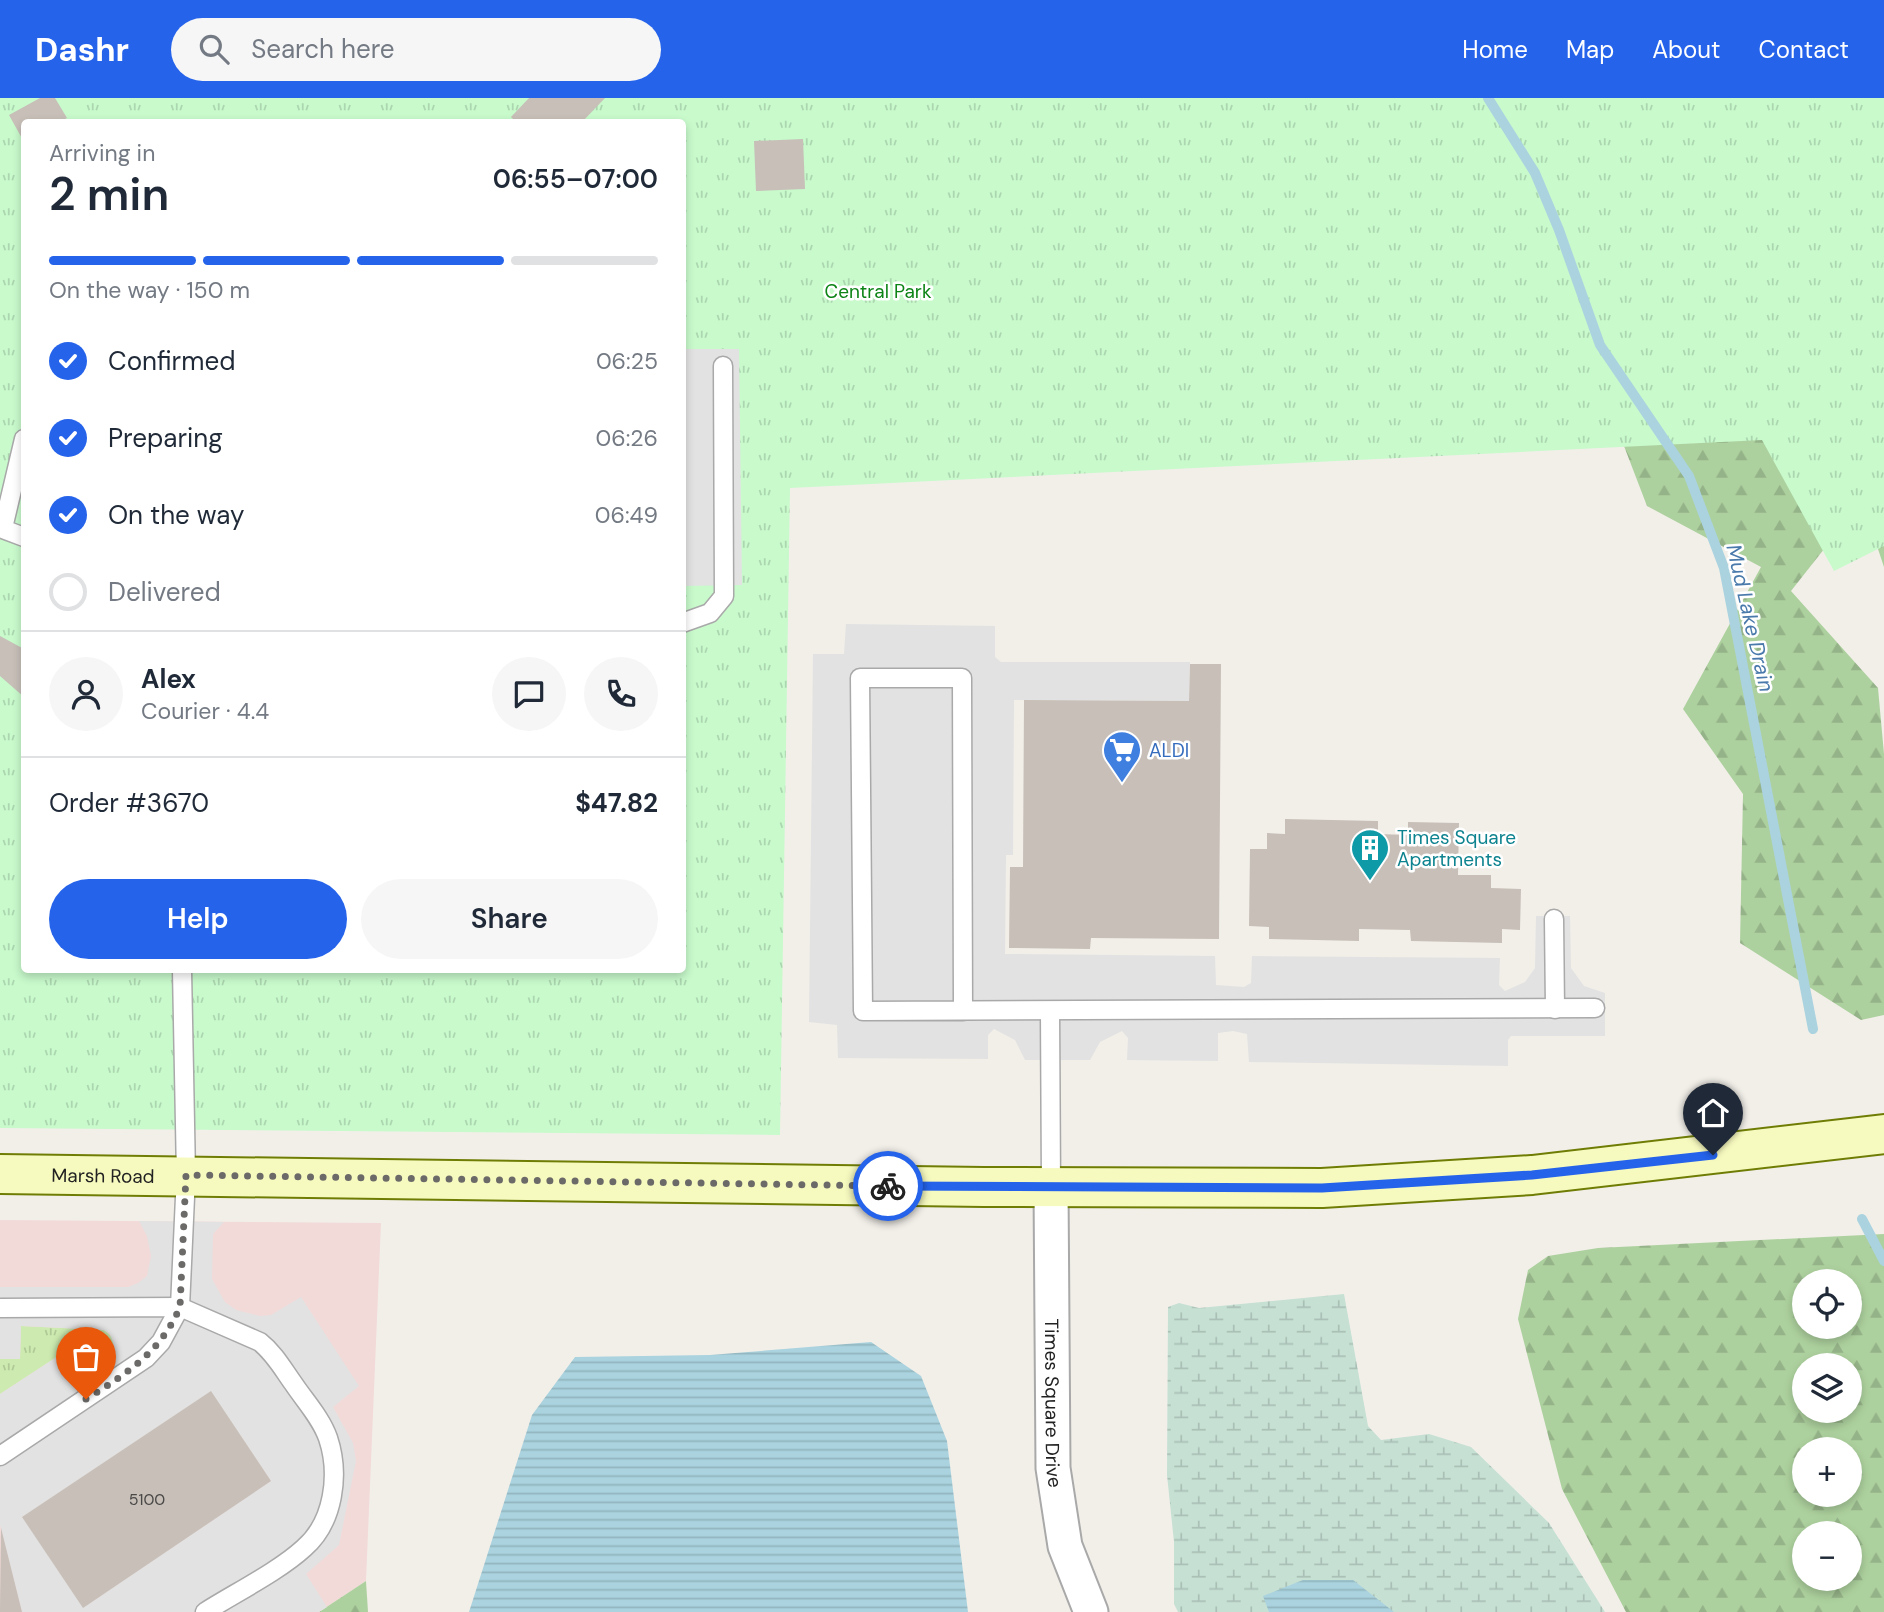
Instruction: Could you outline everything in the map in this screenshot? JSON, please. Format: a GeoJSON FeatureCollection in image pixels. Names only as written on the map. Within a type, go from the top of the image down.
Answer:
{"type":"FeatureCollection","features":[{"type":"Feature","properties":{"kind":"main road","name":"Marsh Road"},"geometry":{"type":"LineString","coordinates":[[0,1174],[1322,1188],[1532,1175],[1884,1134]]}},
{"type":"Feature","properties":{"kind":"street","name":"Times Square Drive"},"geometry":{"type":"LineString","coordinates":[[1051,1186],[1053,1468],[1065,1546],[1091,1612]]}},
{"type":"Feature","properties":{"kind":"lane"},"geometry":{"type":"LineString","coordinates":[[686,622],[710,613],[724,596],[723,366]]}},
{"type":"Feature","properties":{"kind":"lane"},"geometry":{"type":"LineString","coordinates":[[21,451],[1,528],[21,536]]}},
{"type":"Feature","properties":{"kind":"lane"},"geometry":{"type":"LineString","coordinates":[[963,1011],[961,678],[860,678],[863,1011],[963,1011],[1050,1010],[1555,1009],[1595,1008]]}},
{"type":"Feature","properties":{"kind":"lane"},"geometry":{"type":"LineString","coordinates":[[1555,919],[1555,1009]]}},
{"type":"Feature","properties":{"kind":"lane"},"geometry":{"type":"LineString","coordinates":[[0,1456],[146,1358],[161,1342],[180,1307],[186,1175],[182,973]]}},
{"type":"Feature","properties":{"kind":"lane"},"geometry":{"type":"LineString","coordinates":[[1050,1010],[1051,1186]]}},
{"type":"Feature","properties":{"kind":"lane"},"geometry":{"type":"LineString","coordinates":[[0,1308],[180,1307],[248,1335],[270,1350],[316,1416],[327,1436],[333,1459],[334,1482],[330,1505],[316,1535],[304,1548],[205,1612]]}},
{"type":"Feature","properties":{"kind":"shaded area"},"geometry":{"type":"Polygon","coordinates":[[[686,349],[739,349],[742,585],[686,586],[686,349]]]}},
{"type":"Feature","properties":{"kind":"shaded area"},"geometry":{"type":"Polygon","coordinates":[[[846,624],[995,626],[995,657],[1001,662],[1190,662],[1189,701],[1014,700],[1013,855],[1006,855],[1005,954],[1215,956],[1216,985],[1244,987],[1251,983],[1252,956],[1500,958],[1499,985],[1505,991],[1525,982],[1535,968],[1536,916],[1570,916],[1571,968],[1584,986],[1605,993],[1605,1036],[1511,1036],[1508,1040],[1508,1066],[1249,1062],[1247,1034],[1233,1031],[1218,1033],[1218,1061],[1127,1060],[1128,1038],[1122,1031],[1100,1042],[1090,1060],[1025,1060],[1015,1040],[994,1029],[988,1035],[988,1059],[838,1058],[837,1025],[809,1022],[813,654],[844,654],[846,624]]]}},
{"type":"Feature","properties":{"kind":"shaded area"},"geometry":{"type":"Polygon","coordinates":[[[0,1220],[381,1223],[366,1581],[319,1612],[0,1612],[0,1220]]]}},
{"type":"Feature","properties":{"kind":"shaded area"},"geometry":{"type":"Polygon","coordinates":[[[139,1221],[224,1222],[213,1234],[212,1279],[225,1302],[236,1310],[260,1316],[271,1315],[301,1297],[359,1386],[333,1407],[353,1443],[356,1461],[339,1545],[306,1574],[327,1607],[319,1612],[22,1612],[0,1525],[0,1394],[75,1345],[93,1371],[112,1353],[114,1345],[110,1334],[104,1330],[21,1326],[20,1359],[0,1359],[0,1287],[128,1287],[147,1276],[151,1256],[147,1236],[139,1221]],[[211,1392],[84,1607],[271,1481],[211,1392]]]}},
{"type":"Feature","properties":{"kind":"green space","name":"Central Park"},"geometry":{"type":"Polygon","coordinates":[[[0,98],[1884,98],[1884,546],[1834,571],[1762,440],[790,488],[780,1135],[0,1128],[0,98]]]}},
{"type":"Feature","properties":{"kind":"green space"},"geometry":{"type":"Polygon","coordinates":[[[1884,166],[1884,567],[1862,501],[1791,591],[1878,688],[1884,754],[1884,1015],[1861,1020],[1740,943],[1743,794],[1683,709],[1761,567],[1647,506],[1581,334],[1884,166]]]}},
{"type":"Feature","properties":{"kind":"green space"},"geometry":{"type":"Polygon","coordinates":[[[1884,1234],[1884,1612],[1626,1612],[1562,1489],[1518,1319],[1528,1270],[1548,1256],[1598,1248],[1884,1234]]]}},
{"type":"Feature","properties":{"kind":"green space"},"geometry":{"type":"Polygon","coordinates":[[[1344,1294],[1368,1426],[1381,1440],[1429,1434],[1471,1447],[1549,1523],[1605,1612],[1178,1612],[1174,1604],[1174,1542],[1167,1475],[1168,1307],[1179,1303],[1199,1308],[1344,1294]]]}},
{"type":"Feature","properties":{"kind":"green space"},"geometry":{"type":"Polygon","coordinates":[[[21,1326],[104,1330],[110,1335],[113,1346],[107,1357],[92,1372],[75,1345],[0,1394],[0,1359],[20,1359],[21,1326]]]}},
{"type":"Feature","properties":{"kind":"green space"},"geometry":{"type":"Polygon","coordinates":[[[366,1581],[368,1612],[319,1612],[366,1581]]]}},
{"type":"Feature","properties":{"kind":"water"},"geometry":{"type":"Polygon","coordinates":[[[871,1342],[921,1376],[947,1441],[968,1612],[469,1612],[532,1415],[575,1357],[710,1355],[871,1342]]]}},
{"type":"Feature","properties":{"kind":"water"},"geometry":{"type":"Polygon","coordinates":[[[1303,1580],[1353,1580],[1394,1612],[1269,1612],[1263,1596],[1303,1580]]]}},
{"type":"Feature","properties":{"kind":"building"},"geometry":{"type":"Polygon","coordinates":[[[40,98],[55,98],[67,118],[21,119],[21,137],[9,115],[40,98]]]}},
{"type":"Feature","properties":{"kind":"building"},"geometry":{"type":"Polygon","coordinates":[[[529,98],[605,98],[585,119],[511,117],[529,98]]]}},
{"type":"Feature","properties":{"kind":"building"},"geometry":{"type":"Polygon","coordinates":[[[803,139],[805,189],[756,191],[754,141],[803,139]]]}},
{"type":"Feature","properties":{"kind":"building"},"geometry":{"type":"Polygon","coordinates":[[[0,636],[21,647],[21,694],[0,676],[0,636]]]}},
{"type":"Feature","properties":{"kind":"building","name":"ALDI"},"geometry":{"type":"Polygon","coordinates":[[[1190,664],[1221,664],[1219,939],[1091,938],[1090,949],[1009,948],[1010,867],[1023,867],[1024,700],[1189,701],[1190,664]]]}},
{"type":"Feature","properties":{"kind":"building","name":"Times Square Apartments"},"geometry":{"type":"Polygon","coordinates":[[[1285,819],[1378,821],[1378,834],[1408,835],[1408,822],[1459,823],[1458,875],[1491,875],[1491,888],[1521,889],[1520,930],[1502,929],[1502,943],[1411,941],[1410,930],[1359,929],[1359,941],[1269,939],[1269,927],[1249,926],[1250,849],[1267,849],[1267,833],[1285,834],[1285,819]]]}},
{"type":"Feature","properties":{"kind":"building"},"geometry":{"type":"Polygon","coordinates":[[[211,1391],[271,1481],[83,1608],[22,1517],[211,1391]]]}},
{"type":"Feature","properties":{"kind":"building"},"geometry":{"type":"Polygon","coordinates":[[[1,1528],[22,1612],[0,1612],[1,1528]]]}},
{"type":"Feature","properties":{"kind":"waterway","name":"Mud Lake Drain"},"geometry":{"type":"LineString","coordinates":[[1488,98],[1535,173],[1559,230],[1600,345],[1689,476],[1724,568],[1813,1029]]}},
{"type":"Feature","properties":{"kind":"waterway","name":"Mud Lake Drain"},"geometry":{"type":"LineString","coordinates":[[1862,1219],[1884,1261]]}},
{"type":"Feature","properties":{"kind":"way so far"},"geometry":{"type":"LineString","coordinates":[[86,1399],[146,1358],[172,1325],[180,1307],[186,1175],[888,1186]]}},
{"type":"Feature","properties":{"kind":"place","name":"ALDI"},"geometry":{"type":"Point","coordinates":[1122,784]}},
{"type":"Feature","properties":{"kind":"place","name":"Times Square Apartments"},"geometry":{"type":"Point","coordinates":[1370,882]}},
{"type":"Feature","properties":{"kind":"route"},"geometry":{"type":"LineString","coordinates":[[888,1186],[1322,1188],[1532,1175],[1713,1155]]}}]}
